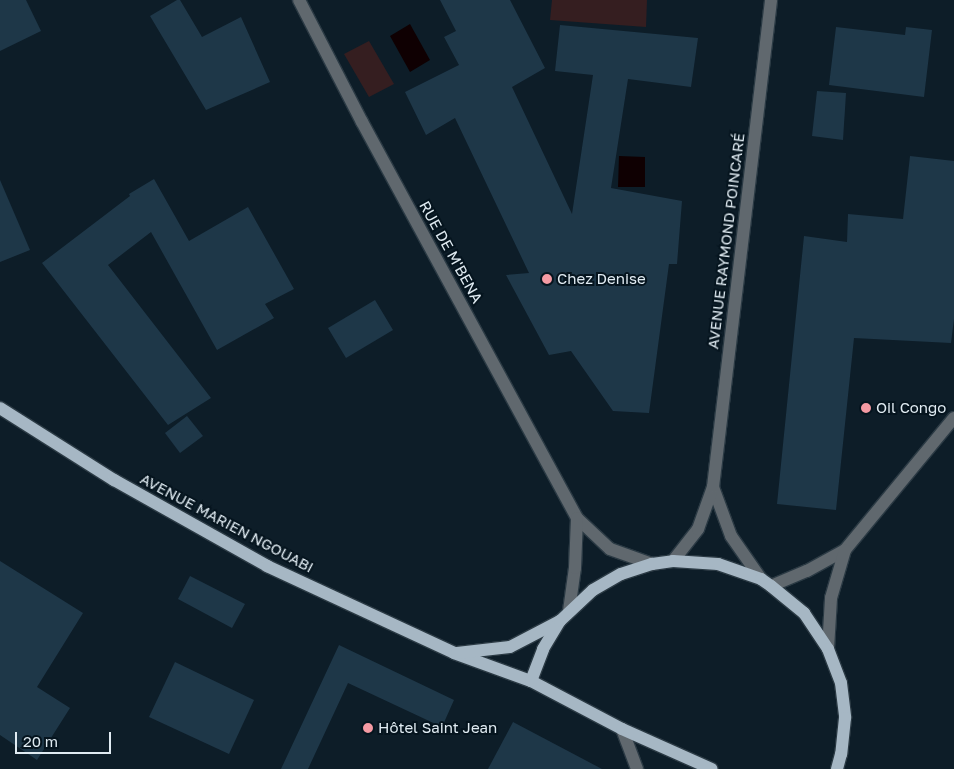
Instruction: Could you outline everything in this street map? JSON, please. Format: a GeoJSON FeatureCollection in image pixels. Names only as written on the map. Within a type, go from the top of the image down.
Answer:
{"type":"FeatureCollection","features":[{"type":"Feature","properties":{"kind":"main road","name":"AVENUE MARIEN NGOUABI"},"geometry":{"type":"LineString","coordinates":[[0,408],[114,480],[268,566],[454,653],[531,681],[622,729],[712,769]]}},
{"type":"Feature","properties":{"kind":"main road"},"geometry":{"type":"LineString","coordinates":[[531,681],[543,650],[560,621],[569,610],[594,590],[621,574],[652,564],[673,561],[718,564],[766,582],[804,613],[828,649],[841,683],[845,718],[842,754],[836,769]]}},
{"type":"Feature","properties":{"kind":"main road"},"geometry":{"type":"LineString","coordinates":[[454,653],[510,647],[560,621]]}},
{"type":"Feature","properties":{"kind":"main road"},"geometry":{"type":"LineString","coordinates":[[842,754],[846,769]]}},
{"type":"Feature","properties":{"kind":"street","name":"RUE DE M'BENA"},"geometry":{"type":"LineString","coordinates":[[299,0],[362,122],[577,518],[610,549],[652,564]]}},
{"type":"Feature","properties":{"kind":"street","name":"AVENUE RAYMOND POINCARÉ"},"geometry":{"type":"LineString","coordinates":[[713,487],[771,0]]}},
{"type":"Feature","properties":{"kind":"street"},"geometry":{"type":"LineString","coordinates":[[713,487],[731,536],[766,582],[807,571],[845,550],[954,418]]}},
{"type":"Feature","properties":{"kind":"street"},"geometry":{"type":"LineString","coordinates":[[673,561],[698,529],[713,487]]}},
{"type":"Feature","properties":{"kind":"street","name":"RUE DE M'BENA"},"geometry":{"type":"LineString","coordinates":[[569,610],[576,568],[577,518]]}},
{"type":"Feature","properties":{"kind":"street"},"geometry":{"type":"LineString","coordinates":[[828,649],[831,598],[845,550]]}},
{"type":"Feature","properties":{"kind":"street"},"geometry":{"type":"LineString","coordinates":[[622,729],[637,769]]}},
{"type":"Feature","properties":{"kind":"shaded area"},"geometry":{"type":"Polygon","coordinates":[[[552,0],[647,0],[646,27],[550,20],[552,0]]]}},
{"type":"Feature","properties":{"kind":"shaded area"},"geometry":{"type":"Polygon","coordinates":[[[410,24],[430,60],[410,72],[390,36],[410,24]]]}},
{"type":"Feature","properties":{"kind":"shaded area"},"geometry":{"type":"Polygon","coordinates":[[[369,41],[394,84],[369,97],[344,54],[369,41]]]}},
{"type":"Feature","properties":{"kind":"shaded area"},"geometry":{"type":"Polygon","coordinates":[[[619,156],[645,157],[645,187],[618,187],[619,156]]]}},
{"type":"Feature","properties":{"kind":"building"},"geometry":{"type":"Polygon","coordinates":[[[0,0],[26,0],[41,31],[0,51],[0,0]]]}},
{"type":"Feature","properties":{"kind":"building"},"geometry":{"type":"Polygon","coordinates":[[[180,0],[202,37],[241,17],[270,82],[206,110],[150,16],[180,0]]]}},
{"type":"Feature","properties":{"kind":"building"},"geometry":{"type":"Polygon","coordinates":[[[440,0],[510,0],[545,68],[512,87],[572,214],[593,75],[555,71],[560,25],[698,38],[691,87],[628,79],[611,188],[682,201],[677,264],[669,264],[649,413],[613,411],[571,351],[549,355],[506,275],[529,273],[455,118],[426,135],[405,92],[459,65],[444,37],[456,31],[440,0]]]}},
{"type":"Feature","properties":{"kind":"building"},"geometry":{"type":"Polygon","coordinates":[[[836,27],[905,35],[906,27],[932,30],[924,97],[829,85],[836,27]]]}},
{"type":"Feature","properties":{"kind":"building"},"geometry":{"type":"Polygon","coordinates":[[[817,91],[846,93],[843,140],[812,136],[817,91]]]}},
{"type":"Feature","properties":{"kind":"building"},"geometry":{"type":"Polygon","coordinates":[[[910,156],[954,161],[954,319],[951,343],[854,338],[836,510],[777,504],[804,236],[847,242],[848,214],[903,219],[910,156]]]}},
{"type":"Feature","properties":{"kind":"building"},"geometry":{"type":"Polygon","coordinates":[[[154,179],[189,241],[248,207],[294,289],[265,304],[274,318],[217,350],[151,232],[108,265],[211,398],[168,425],[42,263],[130,196],[129,194],[154,179]]]}},
{"type":"Feature","properties":{"kind":"building"},"geometry":{"type":"Polygon","coordinates":[[[0,180],[30,250],[0,262],[0,180]]]}},
{"type":"Feature","properties":{"kind":"building"},"geometry":{"type":"Polygon","coordinates":[[[375,300],[393,330],[346,358],[328,328],[375,300]]]}},
{"type":"Feature","properties":{"kind":"building"},"geometry":{"type":"Polygon","coordinates":[[[187,416],[203,436],[180,453],[165,433],[187,416]]]}},
{"type":"Feature","properties":{"kind":"building"},"geometry":{"type":"Polygon","coordinates":[[[0,561],[83,613],[37,687],[70,708],[37,760],[0,735],[0,561]]]}},
{"type":"Feature","properties":{"kind":"building"},"geometry":{"type":"Polygon","coordinates":[[[190,576],[245,604],[232,628],[178,599],[190,576]]]}},
{"type":"Feature","properties":{"kind":"building"},"geometry":{"type":"Polygon","coordinates":[[[339,645],[454,700],[442,727],[348,683],[308,769],[281,769],[339,645]]]}},
{"type":"Feature","properties":{"kind":"building"},"geometry":{"type":"Polygon","coordinates":[[[175,662],[254,700],[229,754],[149,717],[175,662]]]}},
{"type":"Feature","properties":{"kind":"building"},"geometry":{"type":"Polygon","coordinates":[[[513,722],[602,769],[488,769],[513,722]]]}},
{"type":"Feature","properties":{"kind":"place","name":"Chez Denise"},"geometry":{"type":"Point","coordinates":[547,279]}},
{"type":"Feature","properties":{"kind":"place","name":"Oil Congo"},"geometry":{"type":"Point","coordinates":[866,408]}},
{"type":"Feature","properties":{"kind":"place","name":"Hôtel Saint Jean"},"geometry":{"type":"Point","coordinates":[368,728]}}]}
